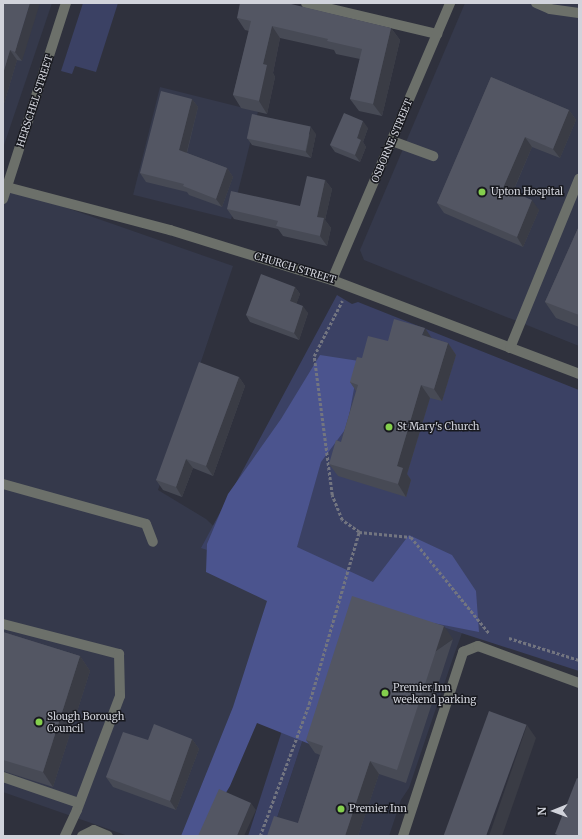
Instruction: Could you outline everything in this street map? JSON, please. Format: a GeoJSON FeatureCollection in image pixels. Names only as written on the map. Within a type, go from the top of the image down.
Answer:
{"type":"FeatureCollection","features":[{"type":"Feature","properties":{"kind":"street","name":"HERSCHEL STREET"},"geometry":{"type":"LineString","coordinates":[[3,199],[5,186],[66,3]]}},
{"type":"Feature","properties":{"kind":"street"},"geometry":{"type":"LineString","coordinates":[[306,3],[437,34]]}},
{"type":"Feature","properties":{"kind":"street","name":"OSBORNE STREET"},"geometry":{"type":"LineString","coordinates":[[332,280],[450,3]]}},
{"type":"Feature","properties":{"kind":"street"},"geometry":{"type":"LineString","coordinates":[[536,3],[550,9],[579,13]]}},
{"type":"Feature","properties":{"kind":"street"},"geometry":{"type":"LineString","coordinates":[[392,141],[433,156]]}},
{"type":"Feature","properties":{"kind":"street"},"geometry":{"type":"LineString","coordinates":[[510,348],[579,179]]}},
{"type":"Feature","properties":{"kind":"street","name":"CHURCH STREET"},"geometry":{"type":"LineString","coordinates":[[5,186],[170,230],[332,280],[579,374]]}},
{"type":"Feature","properties":{"kind":"street"},"geometry":{"type":"LineString","coordinates":[[3,484],[146,524],[153,542]]}},
{"type":"Feature","properties":{"kind":"street"},"geometry":{"type":"LineString","coordinates":[[3,624],[119,654],[120,696],[65,836]]}},
{"type":"Feature","properties":{"kind":"street"},"geometry":{"type":"LineString","coordinates":[[403,836],[463,652],[478,646],[579,683]]}},
{"type":"Feature","properties":{"kind":"street"},"geometry":{"type":"LineString","coordinates":[[3,776],[79,802]]}},
{"type":"Feature","properties":{"kind":"street"},"geometry":{"type":"LineString","coordinates":[[82,836],[94,830],[108,836]]}},
{"type":"Feature","properties":{"kind":"path"},"geometry":{"type":"LineString","coordinates":[[342,301],[314,356],[332,495],[342,520],[359,532],[411,537],[490,634]]}},
{"type":"Feature","properties":{"kind":"path"},"geometry":{"type":"LineString","coordinates":[[260,836],[309,704],[359,532]]}},
{"type":"Feature","properties":{"kind":"path"},"geometry":{"type":"LineString","coordinates":[[503,637],[579,660]]}},
{"type":"Feature","properties":{"kind":"shaded area"},"geometry":{"type":"Polygon","coordinates":[[[3,3],[52,3],[3,148],[3,3]]]}},
{"type":"Feature","properties":{"kind":"shaded area"},"geometry":{"type":"Polygon","coordinates":[[[83,3],[118,3],[96,72],[75,66],[72,74],[61,71],[83,3]]]}},
{"type":"Feature","properties":{"kind":"shaded area","name":"Upton Hospital"},"geometry":{"type":"Polygon","coordinates":[[[465,3],[579,3],[579,346],[364,260],[360,250],[465,3]]]}},
{"type":"Feature","properties":{"kind":"shaded area"},"geometry":{"type":"Polygon","coordinates":[[[160,87],[258,111],[231,219],[133,195],[160,87]]]}},
{"type":"Feature","properties":{"kind":"shaded area"},"geometry":{"type":"Polygon","coordinates":[[[7,187],[233,266],[158,490],[206,519],[278,587],[201,836],[128,836],[3,792],[3,201],[7,187]]]}},
{"type":"Feature","properties":{"kind":"shaded area"},"geometry":{"type":"Polygon","coordinates":[[[337,295],[352,304],[358,302],[579,390],[579,671],[350,597],[271,836],[248,836],[288,712],[287,577],[201,548],[337,295]]]}},
{"type":"Feature","properties":{"kind":"shaded area"},"geometry":{"type":"Polygon","coordinates":[[[320,355],[359,361],[347,427],[321,462],[297,547],[373,582],[409,535],[452,555],[476,591],[479,632],[362,609],[317,747],[257,723],[230,786],[200,836],[181,836],[233,707],[267,601],[206,572],[207,544],[228,494],[281,419],[320,355]]]}},
{"type":"Feature","properties":{"kind":"shaded area"},"geometry":{"type":"Polygon","coordinates":[[[350,597],[462,633],[409,788],[401,800],[389,836],[271,836],[350,597]]]}},
{"type":"Feature","properties":{"kind":"building"},"geometry":{"type":"Polygon","coordinates":[[[3,3],[30,3],[15,52],[10,50],[3,74],[3,3]]]}},
{"type":"Feature","properties":{"kind":"building"},"geometry":{"type":"Polygon","coordinates":[[[240,3],[287,3],[391,28],[373,104],[350,99],[362,49],[327,41],[328,39],[272,26],[263,64],[267,65],[259,101],[233,95],[251,21],[237,18],[240,3]]]}},
{"type":"Feature","properties":{"kind":"building"},"geometry":{"type":"Polygon","coordinates":[[[491,77],[569,110],[553,149],[525,137],[503,188],[532,200],[517,237],[437,203],[491,77]]]}},
{"type":"Feature","properties":{"kind":"building"},"geometry":{"type":"Polygon","coordinates":[[[161,91],[192,99],[179,150],[227,168],[216,199],[183,186],[184,184],[140,173],[161,91]]]}},
{"type":"Feature","properties":{"kind":"building"},"geometry":{"type":"Polygon","coordinates":[[[344,113],[363,121],[357,138],[361,140],[355,155],[330,145],[344,113]]]}},
{"type":"Feature","properties":{"kind":"building"},"geometry":{"type":"Polygon","coordinates":[[[252,114],[311,126],[305,151],[247,138],[252,114]]]}},
{"type":"Feature","properties":{"kind":"building"},"geometry":{"type":"Polygon","coordinates":[[[307,176],[325,180],[317,217],[324,218],[320,236],[276,226],[278,221],[227,209],[231,191],[300,206],[307,176]]]}},
{"type":"Feature","properties":{"kind":"building"},"geometry":{"type":"Polygon","coordinates":[[[579,226],[579,315],[545,302],[579,226]]]}},
{"type":"Feature","properties":{"kind":"building"},"geometry":{"type":"Polygon","coordinates":[[[261,274],[295,287],[290,301],[303,306],[294,333],[246,315],[261,274]]]}},
{"type":"Feature","properties":{"kind":"building","name":"St Mary's Church"},"geometry":{"type":"Polygon","coordinates":[[[394,319],[425,328],[422,335],[448,343],[434,389],[421,385],[397,466],[403,468],[398,484],[329,464],[336,440],[341,442],[358,385],[350,382],[357,357],[362,358],[368,336],[388,341],[394,319]]]}},
{"type":"Feature","properties":{"kind":"building"},"geometry":{"type":"Polygon","coordinates":[[[199,362],[239,377],[206,466],[186,459],[176,487],[156,480],[199,362]]]}},
{"type":"Feature","properties":{"kind":"building","name":"Premier Inn weekend parking"},"geometry":{"type":"Polygon","coordinates":[[[352,596],[444,626],[397,770],[370,761],[345,836],[267,836],[274,816],[298,823],[323,746],[306,740],[352,596]]]}},
{"type":"Feature","properties":{"kind":"building","name":"Slough Borough Council"},"geometry":{"type":"Polygon","coordinates":[[[3,632],[80,656],[43,772],[3,760],[3,632]]]}},
{"type":"Feature","properties":{"kind":"building"},"geometry":{"type":"Polygon","coordinates":[[[489,711],[527,725],[486,836],[444,836],[489,711]]]}},
{"type":"Feature","properties":{"kind":"building"},"geometry":{"type":"Polygon","coordinates":[[[154,724],[192,739],[170,801],[106,777],[123,732],[148,740],[154,724]]]}},
{"type":"Feature","properties":{"kind":"building"},"geometry":{"type":"Polygon","coordinates":[[[577,778],[579,779],[579,836],[560,836],[555,834],[577,778]]]}},
{"type":"Feature","properties":{"kind":"building"},"geometry":{"type":"Polygon","coordinates":[[[219,789],[251,803],[237,836],[198,836],[219,789]]]}},
{"type":"Feature","properties":{"kind":"place","name":"Upton Hospital"},"geometry":{"type":"Point","coordinates":[482,192]}},
{"type":"Feature","properties":{"kind":"place","name":"St Mary's Church"},"geometry":{"type":"Point","coordinates":[389,427]}},
{"type":"Feature","properties":{"kind":"place","name":"Premier Inn weekend parking"},"geometry":{"type":"Point","coordinates":[385,693]}},
{"type":"Feature","properties":{"kind":"place","name":"Slough Borough Council"},"geometry":{"type":"Point","coordinates":[39,722]}},
{"type":"Feature","properties":{"kind":"place","name":"Premier Inn"},"geometry":{"type":"Point","coordinates":[341,809]}}]}
